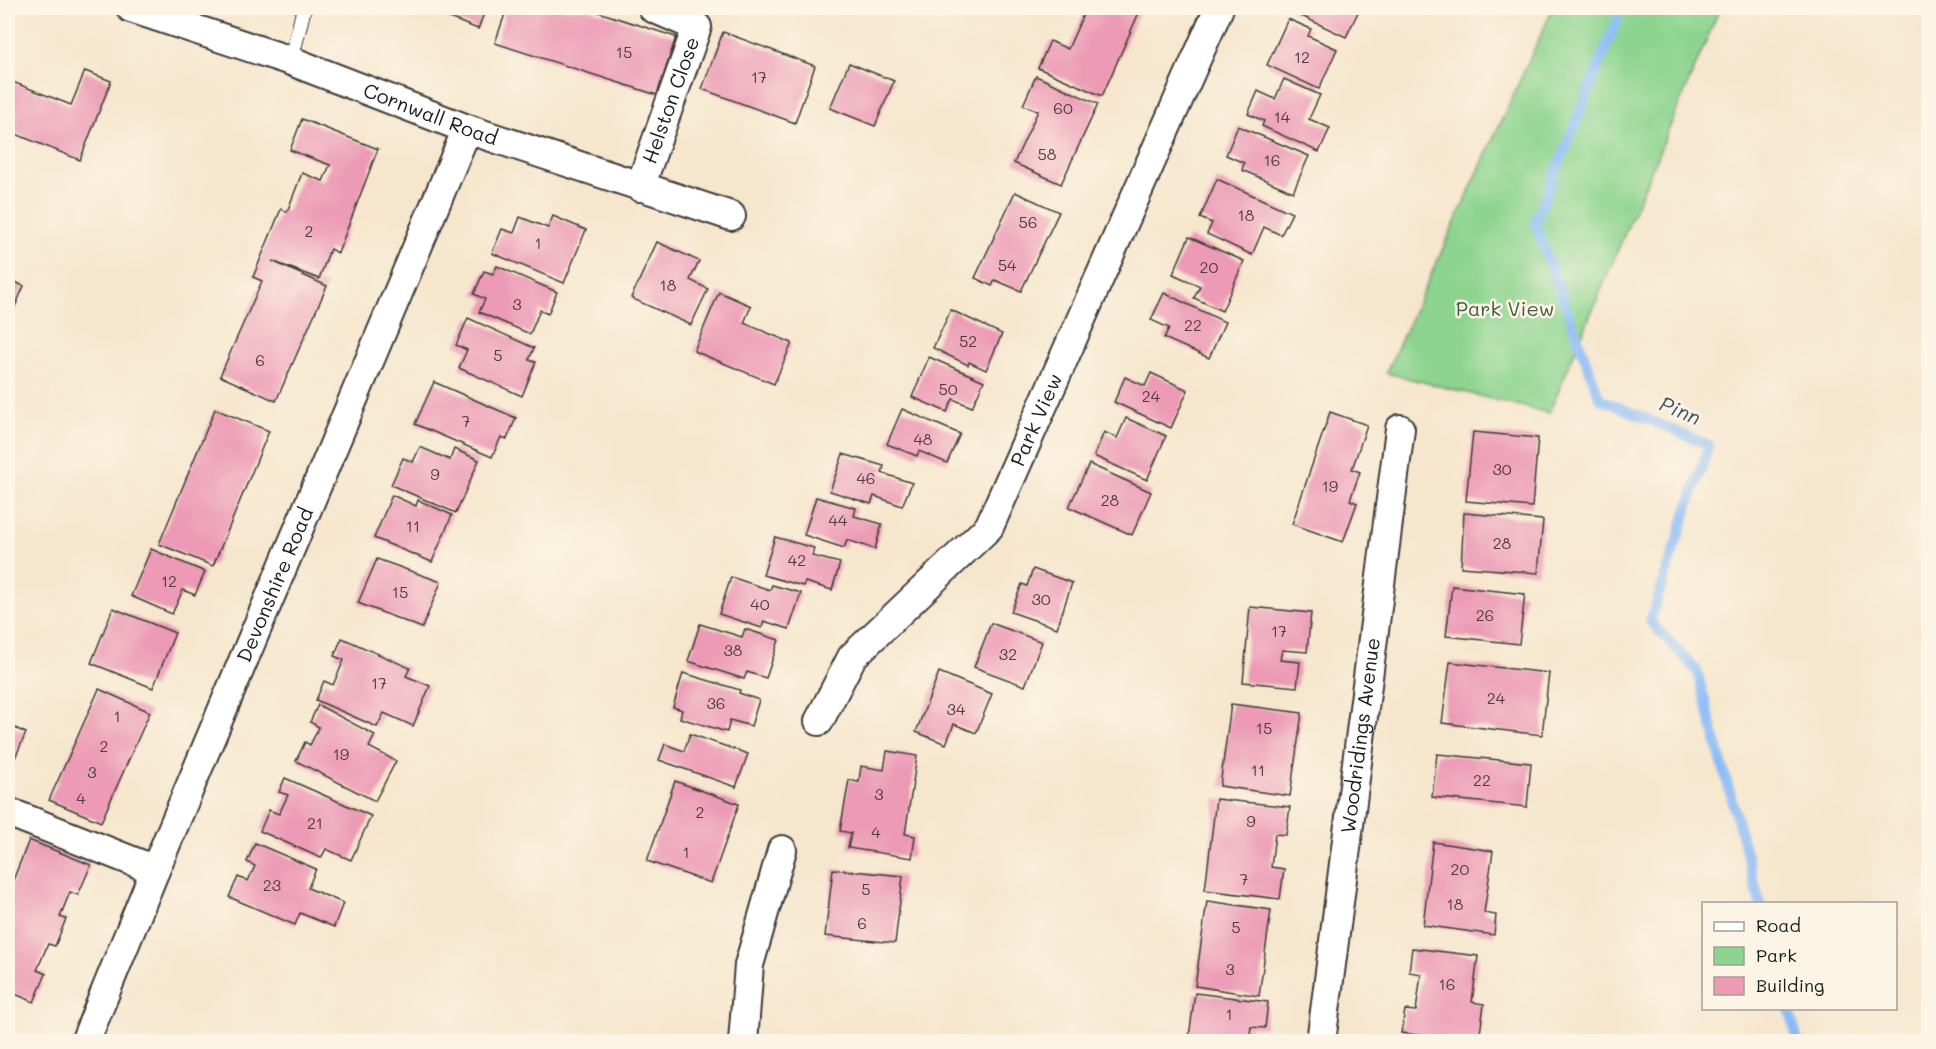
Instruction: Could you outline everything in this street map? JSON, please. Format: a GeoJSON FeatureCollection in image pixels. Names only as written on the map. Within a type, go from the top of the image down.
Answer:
{"type":"FeatureCollection","features":[{"type":"Feature","properties":{"kind":"street","name":"Cornwall Road"},"geometry":{"type":"LineString","coordinates":[[131,8],[291,61],[467,129],[731,216]]}},
{"type":"Feature","properties":{"kind":"street","name":"Helston Close"},"geometry":{"type":"LineString","coordinates":[[640,187],[698,27],[653,8]]}},
{"type":"Feature","properties":{"kind":"street","name":"Park View"},"geometry":{"type":"LineString","coordinates":[[819,721],[852,657],[989,526],[1219,8]]}},
{"type":"Feature","properties":{"kind":"street","name":"Devonshire Road"},"geometry":{"type":"LineString","coordinates":[[85,1041],[154,870],[467,129]]}},
{"type":"Feature","properties":{"kind":"street","name":"Woodridings Avenue"},"geometry":{"type":"LineString","coordinates":[[1321,1041],[1400,429]]}},
{"type":"Feature","properties":{"kind":"street"},"geometry":{"type":"LineString","coordinates":[[8,812],[154,870]]}},
{"type":"Feature","properties":{"kind":"street"},"geometry":{"type":"LineString","coordinates":[[743,1041],[749,965],[782,850]]}},
{"type":"Feature","properties":{"kind":"lane"},"geometry":{"type":"LineString","coordinates":[[291,61],[303,8]]}},
{"type":"Feature","properties":{"kind":"green space","name":"Park View"},"geometry":{"type":"Polygon","coordinates":[[[1553,8],[1720,8],[1549,413],[1386,373],[1553,8]]]}},
{"type":"Feature","properties":{"kind":"building"},"geometry":{"type":"Polygon","coordinates":[[[423,8],[486,8],[478,29],[423,8]]]}},
{"type":"Feature","properties":{"kind":"building"},"geometry":{"type":"Polygon","coordinates":[[[507,8],[586,8],[676,37],[657,95],[495,43],[507,8]]]}},
{"type":"Feature","properties":{"kind":"building"},"geometry":{"type":"Polygon","coordinates":[[[1086,8],[1141,8],[1102,96],[1038,68],[1050,41],[1068,49],[1086,8]]]}},
{"type":"Feature","properties":{"kind":"building"},"geometry":{"type":"Polygon","coordinates":[[[1293,8],[1360,8],[1346,37],[1291,11],[1293,8]]]}},
{"type":"Feature","properties":{"kind":"building"},"geometry":{"type":"Polygon","coordinates":[[[1288,19],[1311,29],[1308,36],[1337,49],[1319,89],[1267,65],[1288,19]]]}},
{"type":"Feature","properties":{"kind":"building"},"geometry":{"type":"Polygon","coordinates":[[[723,32],[815,66],[795,123],[702,89],[723,32]]]}},
{"type":"Feature","properties":{"kind":"building"},"geometry":{"type":"Polygon","coordinates":[[[849,63],[894,81],[875,126],[830,108],[849,63]]]}},
{"type":"Feature","properties":{"kind":"building"},"geometry":{"type":"Polygon","coordinates":[[[85,71],[111,81],[80,160],[8,131],[8,80],[71,105],[85,71]]]}},
{"type":"Feature","properties":{"kind":"building"},"geometry":{"type":"Polygon","coordinates":[[[1036,76],[1098,104],[1061,184],[1014,163],[1038,111],[1023,105],[1036,76]]]}},
{"type":"Feature","properties":{"kind":"building"},"geometry":{"type":"Polygon","coordinates":[[[1284,79],[1320,95],[1309,119],[1330,128],[1319,152],[1262,126],[1264,121],[1248,114],[1258,91],[1275,99],[1284,79]]]}},
{"type":"Feature","properties":{"kind":"building"},"geometry":{"type":"Polygon","coordinates":[[[302,119],[378,149],[338,253],[330,249],[319,279],[272,261],[327,286],[276,401],[220,376],[262,281],[253,277],[281,209],[287,212],[302,173],[323,181],[330,165],[290,150],[302,119]]]}},
{"type":"Feature","properties":{"kind":"building"},"geometry":{"type":"Polygon","coordinates":[[[1238,126],[1309,156],[1293,192],[1242,170],[1244,163],[1226,155],[1238,126]]]}},
{"type":"Feature","properties":{"kind":"building"},"geometry":{"type":"Polygon","coordinates":[[[1217,179],[1292,213],[1281,235],[1264,227],[1252,255],[1207,234],[1212,223],[1200,218],[1217,179]]]}},
{"type":"Feature","properties":{"kind":"building"},"geometry":{"type":"Polygon","coordinates":[[[1015,192],[1059,212],[1021,291],[995,280],[992,286],[975,278],[1015,192]]]}},
{"type":"Feature","properties":{"kind":"building"},"geometry":{"type":"Polygon","coordinates":[[[553,216],[586,230],[564,283],[492,253],[502,229],[514,233],[520,217],[548,228],[553,216]]]}},
{"type":"Feature","properties":{"kind":"building"},"geometry":{"type":"Polygon","coordinates":[[[1189,237],[1244,261],[1222,311],[1194,298],[1200,286],[1173,274],[1189,237]]]}},
{"type":"Feature","properties":{"kind":"building"},"geometry":{"type":"Polygon","coordinates":[[[657,242],[699,261],[690,280],[708,289],[691,325],[631,298],[657,242]]]}},
{"type":"Feature","properties":{"kind":"building"},"geometry":{"type":"Polygon","coordinates":[[[497,266],[557,292],[548,314],[540,310],[530,334],[479,312],[485,299],[474,294],[484,271],[493,274],[497,266]]]}},
{"type":"Feature","properties":{"kind":"building"},"geometry":{"type":"Polygon","coordinates":[[[8,279],[24,286],[8,323],[8,279]]]}},
{"type":"Feature","properties":{"kind":"building"},"geometry":{"type":"Polygon","coordinates":[[[719,292],[751,306],[744,323],[792,343],[774,384],[694,351],[719,292]]]}},
{"type":"Feature","properties":{"kind":"building"},"geometry":{"type":"Polygon","coordinates":[[[1164,293],[1225,322],[1209,358],[1164,338],[1169,328],[1151,320],[1164,293]]]}},
{"type":"Feature","properties":{"kind":"building"},"geometry":{"type":"Polygon","coordinates":[[[951,310],[1002,334],[986,370],[969,362],[968,365],[933,348],[951,310]]]}},
{"type":"Feature","properties":{"kind":"building"},"geometry":{"type":"Polygon","coordinates":[[[468,318],[534,348],[529,360],[536,362],[522,396],[459,368],[467,350],[456,345],[468,318]]]}},
{"type":"Feature","properties":{"kind":"building"},"geometry":{"type":"Polygon","coordinates":[[[929,357],[984,381],[972,407],[953,399],[947,412],[912,397],[929,357]]]}},
{"type":"Feature","properties":{"kind":"building"},"geometry":{"type":"Polygon","coordinates":[[[1151,373],[1188,390],[1171,428],[1114,402],[1125,377],[1145,386],[1151,373]]]}},
{"type":"Feature","properties":{"kind":"building"},"geometry":{"type":"Polygon","coordinates":[[[434,382],[516,418],[507,439],[501,437],[492,457],[415,424],[434,382]]]}},
{"type":"Feature","properties":{"kind":"building"},"geometry":{"type":"Polygon","coordinates":[[[215,409],[269,431],[213,566],[159,544],[215,409]]]}},
{"type":"Feature","properties":{"kind":"building"},"geometry":{"type":"Polygon","coordinates":[[[902,409],[960,434],[947,463],[919,451],[917,456],[887,444],[902,409]]]}},
{"type":"Feature","properties":{"kind":"building"},"geometry":{"type":"Polygon","coordinates":[[[1330,412],[1367,425],[1352,469],[1360,472],[1350,500],[1357,503],[1343,542],[1292,524],[1330,412]]]}},
{"type":"Feature","properties":{"kind":"building"},"geometry":{"type":"Polygon","coordinates":[[[1126,418],[1166,436],[1147,480],[1094,456],[1104,432],[1117,438],[1126,418]]]}},
{"type":"Feature","properties":{"kind":"building"},"geometry":{"type":"Polygon","coordinates":[[[1473,432],[1538,438],[1532,507],[1466,501],[1473,432]]]}},
{"type":"Feature","properties":{"kind":"building"},"geometry":{"type":"Polygon","coordinates":[[[420,447],[450,460],[454,449],[479,460],[456,513],[391,485],[403,458],[413,462],[420,447]]]}},
{"type":"Feature","properties":{"kind":"building"},"geometry":{"type":"Polygon","coordinates":[[[843,454],[884,466],[882,473],[912,483],[902,506],[874,496],[871,504],[830,491],[843,454]]]}},
{"type":"Feature","properties":{"kind":"building"},"geometry":{"type":"Polygon","coordinates":[[[1089,464],[1151,492],[1132,535],[1069,507],[1089,464]]]}},
{"type":"Feature","properties":{"kind":"building"},"geometry":{"type":"Polygon","coordinates":[[[392,495],[416,506],[418,500],[452,515],[432,562],[374,538],[392,495]]]}},
{"type":"Feature","properties":{"kind":"building"},"geometry":{"type":"Polygon","coordinates":[[[816,497],[856,508],[854,516],[882,524],[875,549],[847,540],[844,548],[804,535],[816,497]]]}},
{"type":"Feature","properties":{"kind":"building"},"geometry":{"type":"Polygon","coordinates":[[[1464,513],[1543,520],[1538,573],[1461,567],[1464,513]]]}},
{"type":"Feature","properties":{"kind":"building"},"geometry":{"type":"Polygon","coordinates":[[[775,537],[814,548],[812,556],[840,563],[832,590],[805,582],[803,586],[763,575],[775,537]]]}},
{"type":"Feature","properties":{"kind":"building"},"geometry":{"type":"Polygon","coordinates":[[[151,549],[205,572],[195,595],[183,590],[172,614],[131,596],[151,549]]]}},
{"type":"Feature","properties":{"kind":"building"},"geometry":{"type":"Polygon","coordinates":[[[377,559],[441,582],[422,628],[358,603],[377,559]]]}},
{"type":"Feature","properties":{"kind":"building"},"geometry":{"type":"Polygon","coordinates":[[[1033,569],[1072,583],[1057,628],[1011,612],[1022,584],[1027,586],[1033,569]]]}},
{"type":"Feature","properties":{"kind":"building"},"geometry":{"type":"Polygon","coordinates":[[[731,577],[770,590],[772,585],[801,593],[789,629],[764,621],[762,628],[719,614],[731,577]]]}},
{"type":"Feature","properties":{"kind":"building"},"geometry":{"type":"Polygon","coordinates":[[[1452,586],[1525,594],[1519,644],[1446,636],[1452,586]]]}},
{"type":"Feature","properties":{"kind":"building"},"geometry":{"type":"Polygon","coordinates":[[[1250,607],[1311,613],[1307,652],[1282,650],[1280,660],[1300,662],[1297,687],[1243,682],[1250,607]]]}},
{"type":"Feature","properties":{"kind":"building"},"geometry":{"type":"Polygon","coordinates":[[[113,608],[175,633],[153,688],[91,663],[113,608]]]}},
{"type":"Feature","properties":{"kind":"building"},"geometry":{"type":"Polygon","coordinates":[[[991,623],[1042,642],[1025,686],[974,667],[991,623]]]}},
{"type":"Feature","properties":{"kind":"building"},"geometry":{"type":"Polygon","coordinates":[[[700,624],[742,637],[745,629],[779,640],[766,678],[747,672],[744,679],[688,661],[700,624]]]}},
{"type":"Feature","properties":{"kind":"building"},"geometry":{"type":"Polygon","coordinates":[[[342,638],[410,668],[406,676],[430,686],[413,726],[384,713],[377,727],[316,700],[324,681],[333,685],[344,660],[334,656],[342,638]]]}},
{"type":"Feature","properties":{"kind":"building"},"geometry":{"type":"Polygon","coordinates":[[[1450,662],[1549,673],[1542,735],[1442,723],[1450,662]]]}},
{"type":"Feature","properties":{"kind":"building"},"geometry":{"type":"Polygon","coordinates":[[[939,672],[992,694],[976,733],[954,724],[946,744],[916,732],[939,672]]]}},
{"type":"Feature","properties":{"kind":"building"},"geometry":{"type":"Polygon","coordinates":[[[683,673],[740,690],[739,693],[759,700],[751,726],[730,720],[727,732],[680,718],[682,710],[673,707],[683,673]]]}},
{"type":"Feature","properties":{"kind":"building"},"geometry":{"type":"Polygon","coordinates":[[[99,689],[150,712],[101,822],[49,800],[99,689]]]}},
{"type":"Feature","properties":{"kind":"building"},"geometry":{"type":"Polygon","coordinates":[[[1231,704],[1302,713],[1290,796],[1220,786],[1231,704]]]}},
{"type":"Feature","properties":{"kind":"building"},"geometry":{"type":"Polygon","coordinates":[[[318,705],[375,735],[369,747],[396,761],[375,801],[296,761],[305,742],[310,745],[319,727],[310,722],[318,705]]]}},
{"type":"Feature","properties":{"kind":"building"},"geometry":{"type":"Polygon","coordinates":[[[8,725],[26,733],[8,774],[8,725]]]}},
{"type":"Feature","properties":{"kind":"building"},"geometry":{"type":"Polygon","coordinates":[[[690,734],[748,754],[736,787],[659,760],[665,744],[684,751],[690,734]]]}},
{"type":"Feature","properties":{"kind":"building"},"geometry":{"type":"Polygon","coordinates":[[[887,751],[917,756],[905,834],[915,836],[912,858],[848,848],[851,833],[840,831],[849,780],[859,782],[861,766],[884,770],[887,751]]]}},
{"type":"Feature","properties":{"kind":"building"},"geometry":{"type":"Polygon","coordinates":[[[1437,754],[1531,763],[1527,807],[1432,797],[1437,754]]]}},
{"type":"Feature","properties":{"kind":"building"},"geometry":{"type":"Polygon","coordinates":[[[285,778],[371,816],[351,860],[326,849],[321,858],[260,831],[269,810],[279,814],[288,795],[279,792],[285,778]]]}},
{"type":"Feature","properties":{"kind":"building"},"geometry":{"type":"Polygon","coordinates":[[[675,781],[739,804],[711,883],[647,861],[675,781]]]}},
{"type":"Feature","properties":{"kind":"building"},"geometry":{"type":"Polygon","coordinates":[[[1216,799],[1290,807],[1286,835],[1275,834],[1271,867],[1284,869],[1280,899],[1205,890],[1216,799]]]}},
{"type":"Feature","properties":{"kind":"building"},"geometry":{"type":"Polygon","coordinates":[[[29,840],[91,865],[78,895],[70,892],[60,917],[66,919],[55,946],[48,944],[37,970],[46,974],[34,1002],[8,991],[8,893],[29,840]]]}},
{"type":"Feature","properties":{"kind":"building"},"geometry":{"type":"Polygon","coordinates":[[[1433,842],[1493,851],[1484,913],[1496,915],[1494,935],[1423,925],[1433,842]]]}},
{"type":"Feature","properties":{"kind":"building"},"geometry":{"type":"Polygon","coordinates":[[[255,843],[316,869],[308,888],[343,903],[334,927],[300,913],[295,925],[229,897],[238,877],[248,881],[255,866],[247,862],[255,843]]]}},
{"type":"Feature","properties":{"kind":"building"},"geometry":{"type":"Polygon","coordinates":[[[833,869],[903,876],[895,943],[825,936],[833,869]]]}},
{"type":"Feature","properties":{"kind":"building"},"geometry":{"type":"Polygon","coordinates":[[[1207,901],[1271,910],[1259,996],[1195,986],[1207,901]]]}},
{"type":"Feature","properties":{"kind":"building"},"geometry":{"type":"Polygon","coordinates":[[[1412,948],[1478,956],[1472,1002],[1484,1004],[1479,1041],[1401,1033],[1405,1010],[1416,1011],[1421,974],[1409,972],[1412,948]]]}},
{"type":"Feature","properties":{"kind":"building"},"geometry":{"type":"Polygon","coordinates":[[[1195,993],[1268,1002],[1265,1028],[1251,1027],[1249,1041],[1189,1037],[1195,993]]]}},
{"type":"Feature","properties":{"kind":"waterway","name":"Pinn"},"geometry":{"type":"LineString","coordinates":[[1622,8],[1535,223],[1600,399],[1709,445],[1650,621],[1697,671],[1759,902]]}},
{"type":"Feature","properties":{"kind":"waterway","name":"Pinn"},"geometry":{"type":"LineString","coordinates":[[1790,1010],[1798,1042]]}}]}
